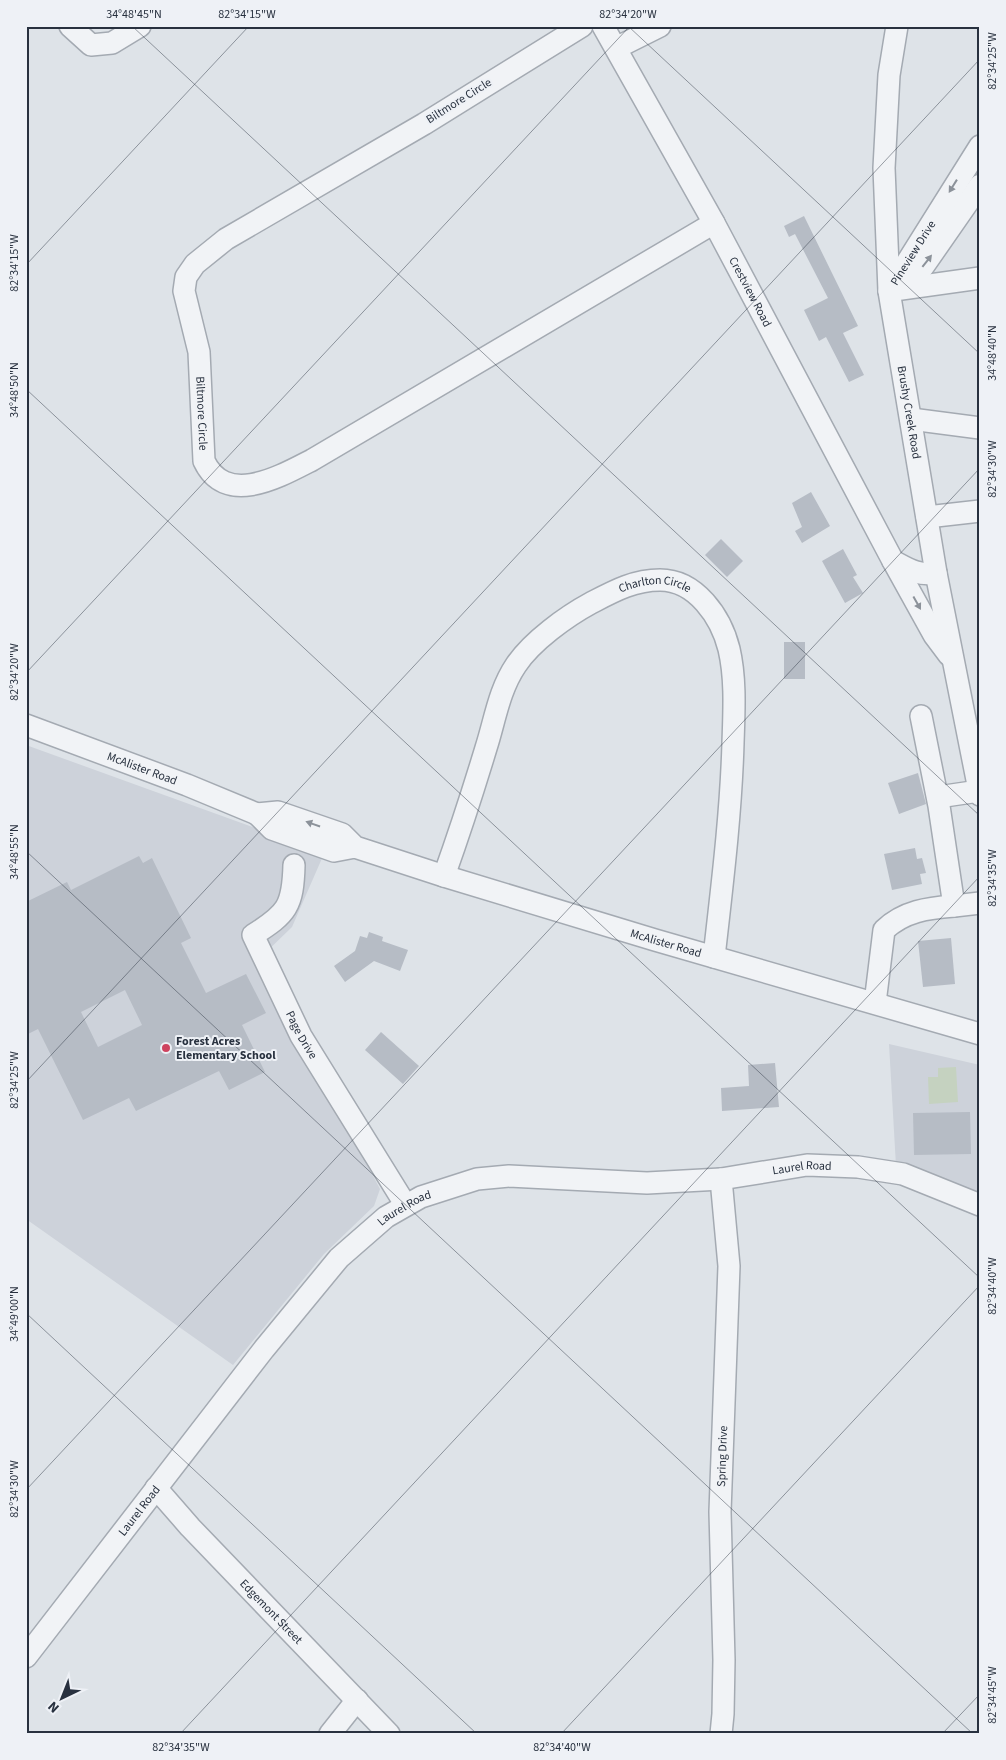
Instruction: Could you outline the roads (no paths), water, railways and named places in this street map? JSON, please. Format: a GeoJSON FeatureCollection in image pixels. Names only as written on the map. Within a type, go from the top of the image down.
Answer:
{"type":"FeatureCollection","features":[{"type":"Feature","properties":{"kind":"street"},"geometry":{"type":"LineString","coordinates":[[70,26],[91,45],[112,43],[140,26]]}},
{"type":"Feature","properties":{"kind":"street","name":"Biltmore Circle"},"geometry":{"type":"LineString","coordinates":[[582,26],[424,124],[226,239],[195,264],[186,277],[184,290],[199,352],[204,461],[209,472],[226,483],[242,486],[271,481],[362,432],[714,224]]}},
{"type":"Feature","properties":{"kind":"street","name":"Crestview Road"},"geometry":{"type":"LineString","coordinates":[[603,26],[714,224],[934,635],[952,660]]}},
{"type":"Feature","properties":{"kind":"street"},"geometry":{"type":"LineString","coordinates":[[616,48],[660,26]]}},
{"type":"Feature","properties":{"kind":"street","name":"Brushy Creek Road"},"geometry":{"type":"LineString","coordinates":[[897,26],[889,75],[884,168],[889,291],[936,573],[980,795]]}},
{"type":"Feature","properties":{"kind":"street","name":"Pineview Drive"},"geometry":{"type":"LineString","coordinates":[[889,291],[980,146]]}},
{"type":"Feature","properties":{"kind":"street","name":"Pineview Drive"},"geometry":{"type":"LineString","coordinates":[[889,291],[923,267],[980,185]]}},
{"type":"Feature","properties":{"kind":"street"},"geometry":{"type":"LineString","coordinates":[[889,291],[980,278]]}},
{"type":"Feature","properties":{"kind":"street"},"geometry":{"type":"LineString","coordinates":[[911,419],[980,428]]}},
{"type":"Feature","properties":{"kind":"street"},"geometry":{"type":"LineString","coordinates":[[927,517],[980,511]]}},
{"type":"Feature","properties":{"kind":"street"},"geometry":{"type":"LineString","coordinates":[[893,560],[916,573],[926,575],[936,573]]}},
{"type":"Feature","properties":{"kind":"street","name":"Charlton Circle"},"geometry":{"type":"LineString","coordinates":[[444,876],[487,746],[500,697],[517,664],[544,636],[579,610],[616,589],[644,580],[674,580],[696,594],[720,622],[730,651],[734,704],[732,786],[714,958]]}},
{"type":"Feature","properties":{"kind":"street"},"geometry":{"type":"LineString","coordinates":[[921,716],[938,797],[954,906]]}},
{"type":"Feature","properties":{"kind":"street","name":"McAlister Road"},"geometry":{"type":"LineString","coordinates":[[26,725],[187,785],[257,814],[272,829],[334,850],[355,846]]}},
{"type":"Feature","properties":{"kind":"street"},"geometry":{"type":"LineString","coordinates":[[938,797],[979,791]]}},
{"type":"Feature","properties":{"kind":"street","name":"McAlister Road"},"geometry":{"type":"LineString","coordinates":[[257,814],[278,812],[342,834],[355,846],[444,876],[714,958],[980,1034]]}},
{"type":"Feature","properties":{"kind":"street","name":"Page Drive"},"geometry":{"type":"LineString","coordinates":[[282,832],[288,844],[294,865],[293,891],[285,911],[271,924],[253,935],[301,1036],[405,1204]]}},
{"type":"Feature","properties":{"kind":"street"},"geometry":{"type":"LineString","coordinates":[[294,865],[300,857],[317,844]]}},
{"type":"Feature","properties":{"kind":"street"},"geometry":{"type":"LineString","coordinates":[[875,1003],[884,930],[893,921],[923,909],[980,903]]}},
{"type":"Feature","properties":{"kind":"street","name":"Laurel Road"},"geometry":{"type":"LineString","coordinates":[[26,1657],[264,1349],[339,1258],[386,1217],[405,1204],[477,1179],[509,1176],[647,1183],[721,1179],[807,1165],[858,1167],[903,1174],[980,1205]]}},
{"type":"Feature","properties":{"kind":"street","name":"Spring Drive"},"geometry":{"type":"LineString","coordinates":[[720,1734],[723,1714],[724,1650],[720,1512],[729,1266],[721,1179]]}},
{"type":"Feature","properties":{"kind":"street","name":"Edgemont Street"},"geometry":{"type":"LineString","coordinates":[[156,1488],[190,1527],[389,1734]]}},
{"type":"Feature","properties":{"kind":"street"},"geometry":{"type":"LineString","coordinates":[[330,1734],[357,1700]]}},
{"type":"Feature","properties":{"kind":"place","name":"Forest Acres Elementary School"},"geometry":{"type":"Point","coordinates":[166,1048]}}]}
